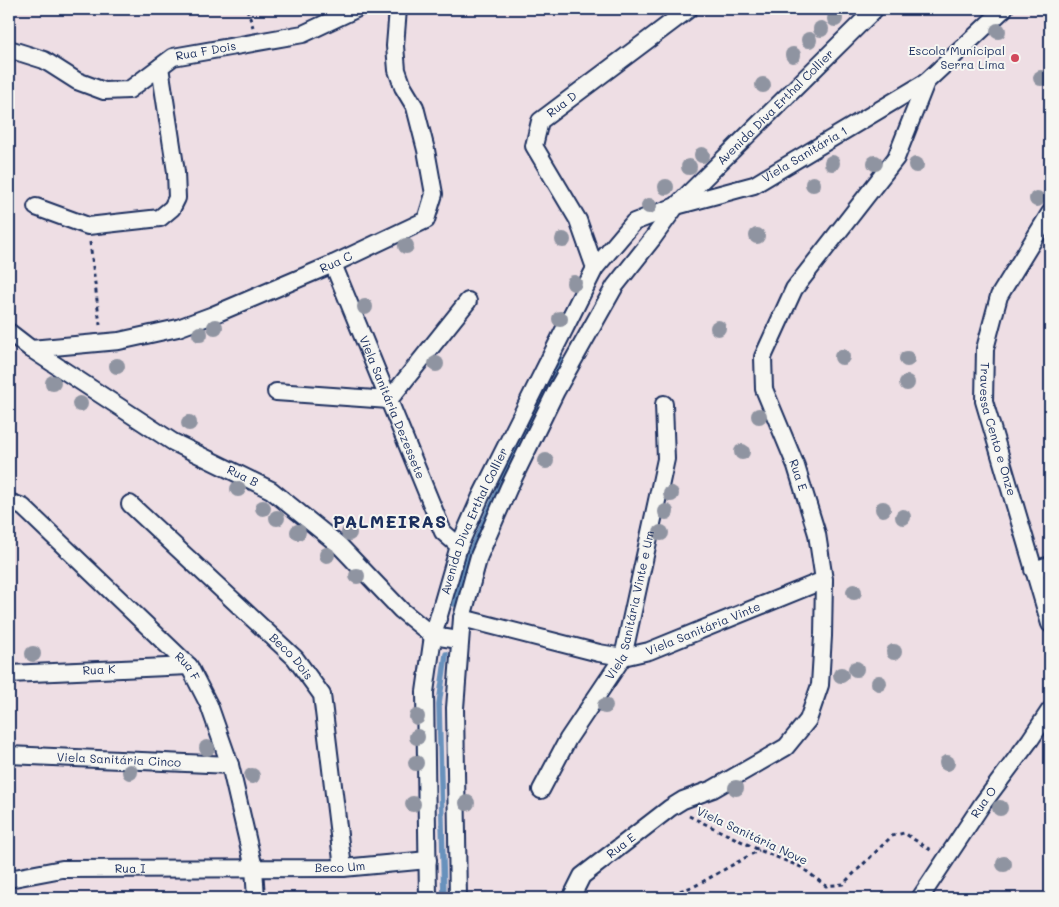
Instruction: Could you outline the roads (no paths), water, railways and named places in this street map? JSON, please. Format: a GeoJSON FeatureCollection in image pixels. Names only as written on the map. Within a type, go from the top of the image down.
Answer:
{"type":"FeatureCollection","features":[{"type":"Feature","properties":{"kind":"street","name":"Rua F Dois"},"geometry":{"type":"LineString","coordinates":[[9,49],[44,60],[77,81],[104,92],[129,90],[173,57],[303,34],[356,9]]}},
{"type":"Feature","properties":{"kind":"street","name":"Rua C"},"geometry":{"type":"LineString","coordinates":[[31,349],[102,343],[178,328],[214,315],[333,264],[426,220],[434,194],[426,150],[415,108],[403,87],[397,70],[395,46],[398,9]]}},
{"type":"Feature","properties":{"kind":"street","name":"Rua D"},"geometry":{"type":"LineString","coordinates":[[595,268],[578,220],[534,146],[540,121],[690,9]]}},
{"type":"Feature","properties":{"kind":"street","name":"Avenida Diva Erthal Collier"},"geometry":{"type":"LineString","coordinates":[[458,898],[455,708],[462,618],[479,556],[509,488],[556,391],[615,286],[676,206],[875,9]]}},
{"type":"Feature","properties":{"kind":"street","name":"Rua E"},"geometry":{"type":"LineString","coordinates":[[571,898],[582,876],[670,808],[683,800],[713,789],[786,747],[808,720],[820,685],[824,636],[824,580],[815,525],[796,466],[764,389],[763,357],[794,289],[896,158],[926,82],[1004,9]]}},
{"type":"Feature","properties":{"kind":"street"},"geometry":{"type":"LineString","coordinates":[[36,207],[88,226],[160,218],[172,208],[177,198],[176,172],[160,67]]}},
{"type":"Feature","properties":{"kind":"street","name":"Viela Sanitária 1"},"geometry":{"type":"LineString","coordinates":[[676,206],[754,185],[926,82]]}},
{"type":"Feature","properties":{"kind":"street","name":"Avenida Diva Erthal Collier"},"geometry":{"type":"LineString","coordinates":[[428,898],[425,692],[434,636],[459,546],[485,488],[595,268],[634,222],[676,206]]}},
{"type":"Feature","properties":{"kind":"street","name":"Travessa Cento e Onze"},"geometry":{"type":"LineString","coordinates":[[1050,213],[999,296],[985,350],[984,401],[1050,624]]}},
{"type":"Feature","properties":{"kind":"street","name":"Viela Sanitária Dezessete"},"geometry":{"type":"LineString","coordinates":[[333,264],[443,532],[459,546]]}},
{"type":"Feature","properties":{"kind":"street"},"geometry":{"type":"LineString","coordinates":[[276,392],[389,400],[468,301]]}},
{"type":"Feature","properties":{"kind":"street","name":"Rua B"},"geometry":{"type":"LineString","coordinates":[[9,332],[31,349],[173,442],[271,490],[339,546],[402,610],[434,636]]}},
{"type":"Feature","properties":{"kind":"street","name":"Viela Sanitária Vinte e Um"},"geometry":{"type":"LineString","coordinates":[[541,790],[568,739],[623,657],[666,459],[664,404]]}},
{"type":"Feature","properties":{"kind":"street","name":"Rua F"},"geometry":{"type":"LineString","coordinates":[[9,502],[23,507],[188,666],[209,705],[230,765],[254,868],[256,898]]}},
{"type":"Feature","properties":{"kind":"street","name":"Beco Dois"},"geometry":{"type":"LineString","coordinates":[[130,504],[295,658],[322,695],[343,868]]}},
{"type":"Feature","properties":{"kind":"street"},"geometry":{"type":"LineString","coordinates":[[1033,570],[1050,566]]}},
{"type":"Feature","properties":{"kind":"street","name":"Viela Sanitária Vinte"},"geometry":{"type":"LineString","coordinates":[[462,618],[599,653],[623,657],[649,651],[824,580]]}},
{"type":"Feature","properties":{"kind":"street"},"geometry":{"type":"LineString","coordinates":[[434,636],[460,640]]}},
{"type":"Feature","properties":{"kind":"street","name":"Rua K"},"geometry":{"type":"LineString","coordinates":[[9,674],[188,666]]}},
{"type":"Feature","properties":{"kind":"street","name":"Rua O"},"geometry":{"type":"LineString","coordinates":[[920,898],[983,803],[1050,710]]}},
{"type":"Feature","properties":{"kind":"street","name":"Viela Sanitária Cinco"},"geometry":{"type":"LineString","coordinates":[[9,756],[230,765]]}},
{"type":"Feature","properties":{"kind":"street","name":"Beco Um"},"geometry":{"type":"LineString","coordinates":[[254,868],[343,868],[428,860]]}},
{"type":"Feature","properties":{"kind":"street","name":"Rua I"},"geometry":{"type":"LineString","coordinates":[[9,879],[62,869],[254,868]]}},
{"type":"Feature","properties":{"kind":"waterway"},"geometry":{"type":"LineString","coordinates":[[454,604],[465,564],[499,488],[562,359]]}},
{"type":"Feature","properties":{"kind":"waterway"},"geometry":{"type":"LineString","coordinates":[[444,898],[439,704],[446,654]]}},
{"type":"Feature","properties":{"kind":"place","name":"Escola Municipal Serra Lima"},"geometry":{"type":"Point","coordinates":[1015,58]}},
{"type":"Feature","properties":{"kind":"district","name":"PALMEIRAS"},"geometry":{"type":"Point","coordinates":[390,522]}}]}
